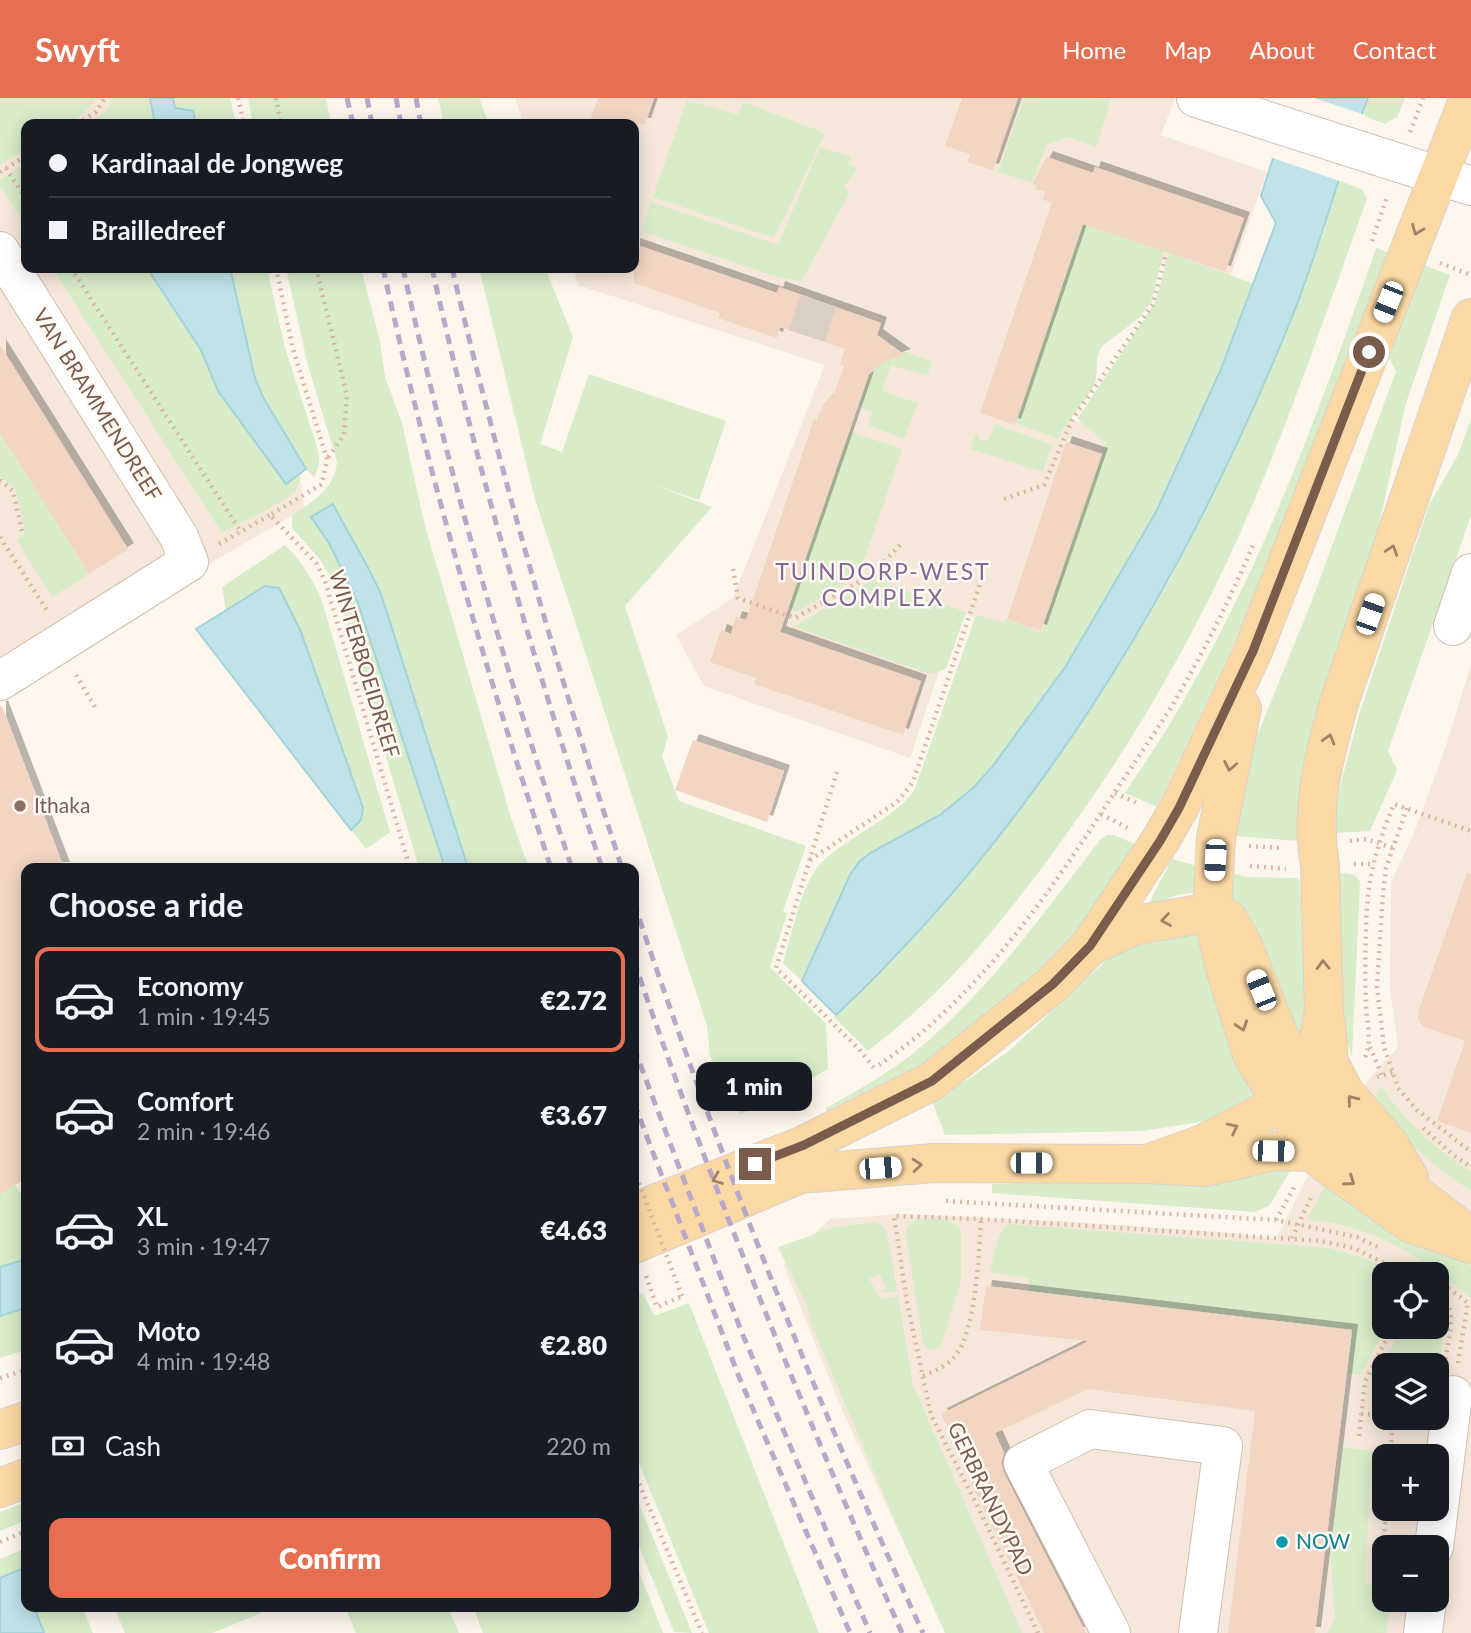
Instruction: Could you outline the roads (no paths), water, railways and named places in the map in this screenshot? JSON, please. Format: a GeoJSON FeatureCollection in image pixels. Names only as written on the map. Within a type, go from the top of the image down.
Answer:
{"type":"FeatureCollection","features":[{"type":"Feature","properties":{"kind":"main road"},"geometry":{"type":"LineString","coordinates":[[640,1260],[932,1081],[1053,984],[1090,946],[1179,808],[1253,651],[1455,181],[1469,98]]}},
{"type":"Feature","properties":{"kind":"main road"},"geometry":{"type":"LineString","coordinates":[[1414,1209],[1389,1144],[1345,1093],[1329,1063],[1324,1011],[1316,802],[1321,766],[1339,703],[1471,318]]}},
{"type":"Feature","properties":{"kind":"main road"},"geometry":{"type":"LineString","coordinates":[[1212,912],[1218,825],[1253,651]]}},
{"type":"Feature","properties":{"kind":"main road"},"geometry":{"type":"LineString","coordinates":[[1090,946],[1136,925],[1212,912],[1228,919],[1244,946],[1278,1034],[1313,1152],[1327,1164],[1471,1236]]}},
{"type":"Feature","properties":{"kind":"main road"},"geometry":{"type":"LineString","coordinates":[[1147,1164],[1203,1144],[1293,1090],[1317,1051],[1324,1011]]}},
{"type":"Feature","properties":{"kind":"main road"},"geometry":{"type":"LineString","coordinates":[[1293,1090],[1414,1209],[1471,1244]]}},
{"type":"Feature","properties":{"kind":"main road"},"geometry":{"type":"LineString","coordinates":[[639,1210],[802,1160],[1206,1167],[1273,1151],[1313,1152]]}},
{"type":"Feature","properties":{"kind":"main road"},"geometry":{"type":"LineString","coordinates":[[0,1430],[21,1423]]}},
{"type":"Feature","properties":{"kind":"main road"},"geometry":{"type":"LineString","coordinates":[[0,1488],[21,1480]]}},
{"type":"Feature","properties":{"kind":"street"},"geometry":{"type":"LineString","coordinates":[[1199,98],[1455,181]]}},
{"type":"Feature","properties":{"kind":"street","name":"VAN BRAMMENDREEF"},"geometry":{"type":"LineString","coordinates":[[0,251],[172,526],[189,562],[0,681]]}},
{"type":"Feature","properties":{"kind":"street"},"geometry":{"type":"LineString","coordinates":[[1453,626],[1471,573]]}},
{"type":"Feature","properties":{"kind":"street"},"geometry":{"type":"LineString","coordinates":[[1111,1633],[1023,1464],[1090,1429],[1223,1446],[1198,1633]]}},
{"type":"Feature","properties":{"kind":"street"},"geometry":{"type":"LineString","coordinates":[[1435,1535],[1444,1430]]}},
{"type":"Feature","properties":{"kind":"street"},"geometry":{"type":"LineString","coordinates":[[1423,1633],[1426,1612]]}},
{"type":"Feature","properties":{"kind":"water"},"geometry":{"type":"Polygon","coordinates":[[[150,98],[173,98],[175,108],[193,111],[195,119],[154,119],[150,98]]]}},
{"type":"Feature","properties":{"kind":"water"},"geometry":{"type":"Polygon","coordinates":[[[1292,98],[1368,98],[1292,317],[1251,414],[1205,509],[1156,601],[1102,691],[1043,778],[979,861],[910,940],[836,1015],[802,981],[850,875],[870,853],[940,815],[973,788],[992,767],[1066,666],[1156,512],[1221,369],[1276,223],[1261,196],[1292,98]]]}},
{"type":"Feature","properties":{"kind":"water"},"geometry":{"type":"Polygon","coordinates":[[[150,273],[231,273],[255,378],[263,397],[306,469],[286,484],[218,391],[201,350],[150,273]]]}},
{"type":"Feature","properties":{"kind":"water"},"geometry":{"type":"Polygon","coordinates":[[[333,504],[382,597],[466,863],[443,863],[358,603],[329,543],[311,517],[333,504]]]}},
{"type":"Feature","properties":{"kind":"water"},"geometry":{"type":"Polygon","coordinates":[[[265,586],[279,588],[301,632],[363,808],[361,820],[351,830],[196,629],[265,586]]]}},
{"type":"Feature","properties":{"kind":"water"},"geometry":{"type":"Polygon","coordinates":[[[21,1261],[21,1310],[0,1316],[0,1267],[21,1261]]]}},
{"type":"Feature","properties":{"kind":"water"},"geometry":{"type":"Polygon","coordinates":[[[21,1569],[21,1612],[36,1612],[44,1633],[0,1633],[0,1578],[21,1569]]]}},
{"type":"Feature","properties":{"kind":"tunnel"},"geometry":{"type":"LineString","coordinates":[[807,336],[818,301]]}},
{"type":"Feature","properties":{"kind":"railway"},"geometry":{"type":"LineString","coordinates":[[347,98],[352,119]]}},
{"type":"Feature","properties":{"kind":"railway"},"geometry":{"type":"LineString","coordinates":[[367,98],[371,119]]}},
{"type":"Feature","properties":{"kind":"railway"},"geometry":{"type":"LineString","coordinates":[[396,98],[400,119]]}},
{"type":"Feature","properties":{"kind":"railway"},"geometry":{"type":"LineString","coordinates":[[416,98],[420,119]]}},
{"type":"Feature","properties":{"kind":"railway"},"geometry":{"type":"LineString","coordinates":[[384,273],[419,420],[459,570],[549,863]]}},
{"type":"Feature","properties":{"kind":"railway"},"geometry":{"type":"LineString","coordinates":[[404,273],[439,420],[479,570],[570,863]]}},
{"type":"Feature","properties":{"kind":"railway"},"geometry":{"type":"LineString","coordinates":[[433,273],[468,420],[509,570],[600,863]]}},
{"type":"Feature","properties":{"kind":"railway"},"geometry":{"type":"LineString","coordinates":[[453,273],[531,570],[620,863]]}},
{"type":"Feature","properties":{"kind":"railway"},"geometry":{"type":"LineString","coordinates":[[639,918],[768,1272],[843,1453],[923,1633]]}},
{"type":"Feature","properties":{"kind":"railway"},"geometry":{"type":"LineString","coordinates":[[639,975],[760,1300],[902,1633]]}},
{"type":"Feature","properties":{"kind":"railway"},"geometry":{"type":"LineString","coordinates":[[639,1061],[742,1333],[870,1633]]}},
{"type":"Feature","properties":{"kind":"railway"},"geometry":{"type":"LineString","coordinates":[[639,1116],[739,1377],[850,1633]]}},
{"type":"Feature","properties":{"kind":"place","name":"Ithaka"},"geometry":{"type":"Point","coordinates":[20,806]}},
{"type":"Feature","properties":{"kind":"place","name":"NOW"},"geometry":{"type":"Point","coordinates":[1282,1542]}},
{"type":"Feature","properties":{"kind":"district","name":"TUINDORP-WEST COMPLEX"},"geometry":{"type":"Point","coordinates":[883,585]}}]}
